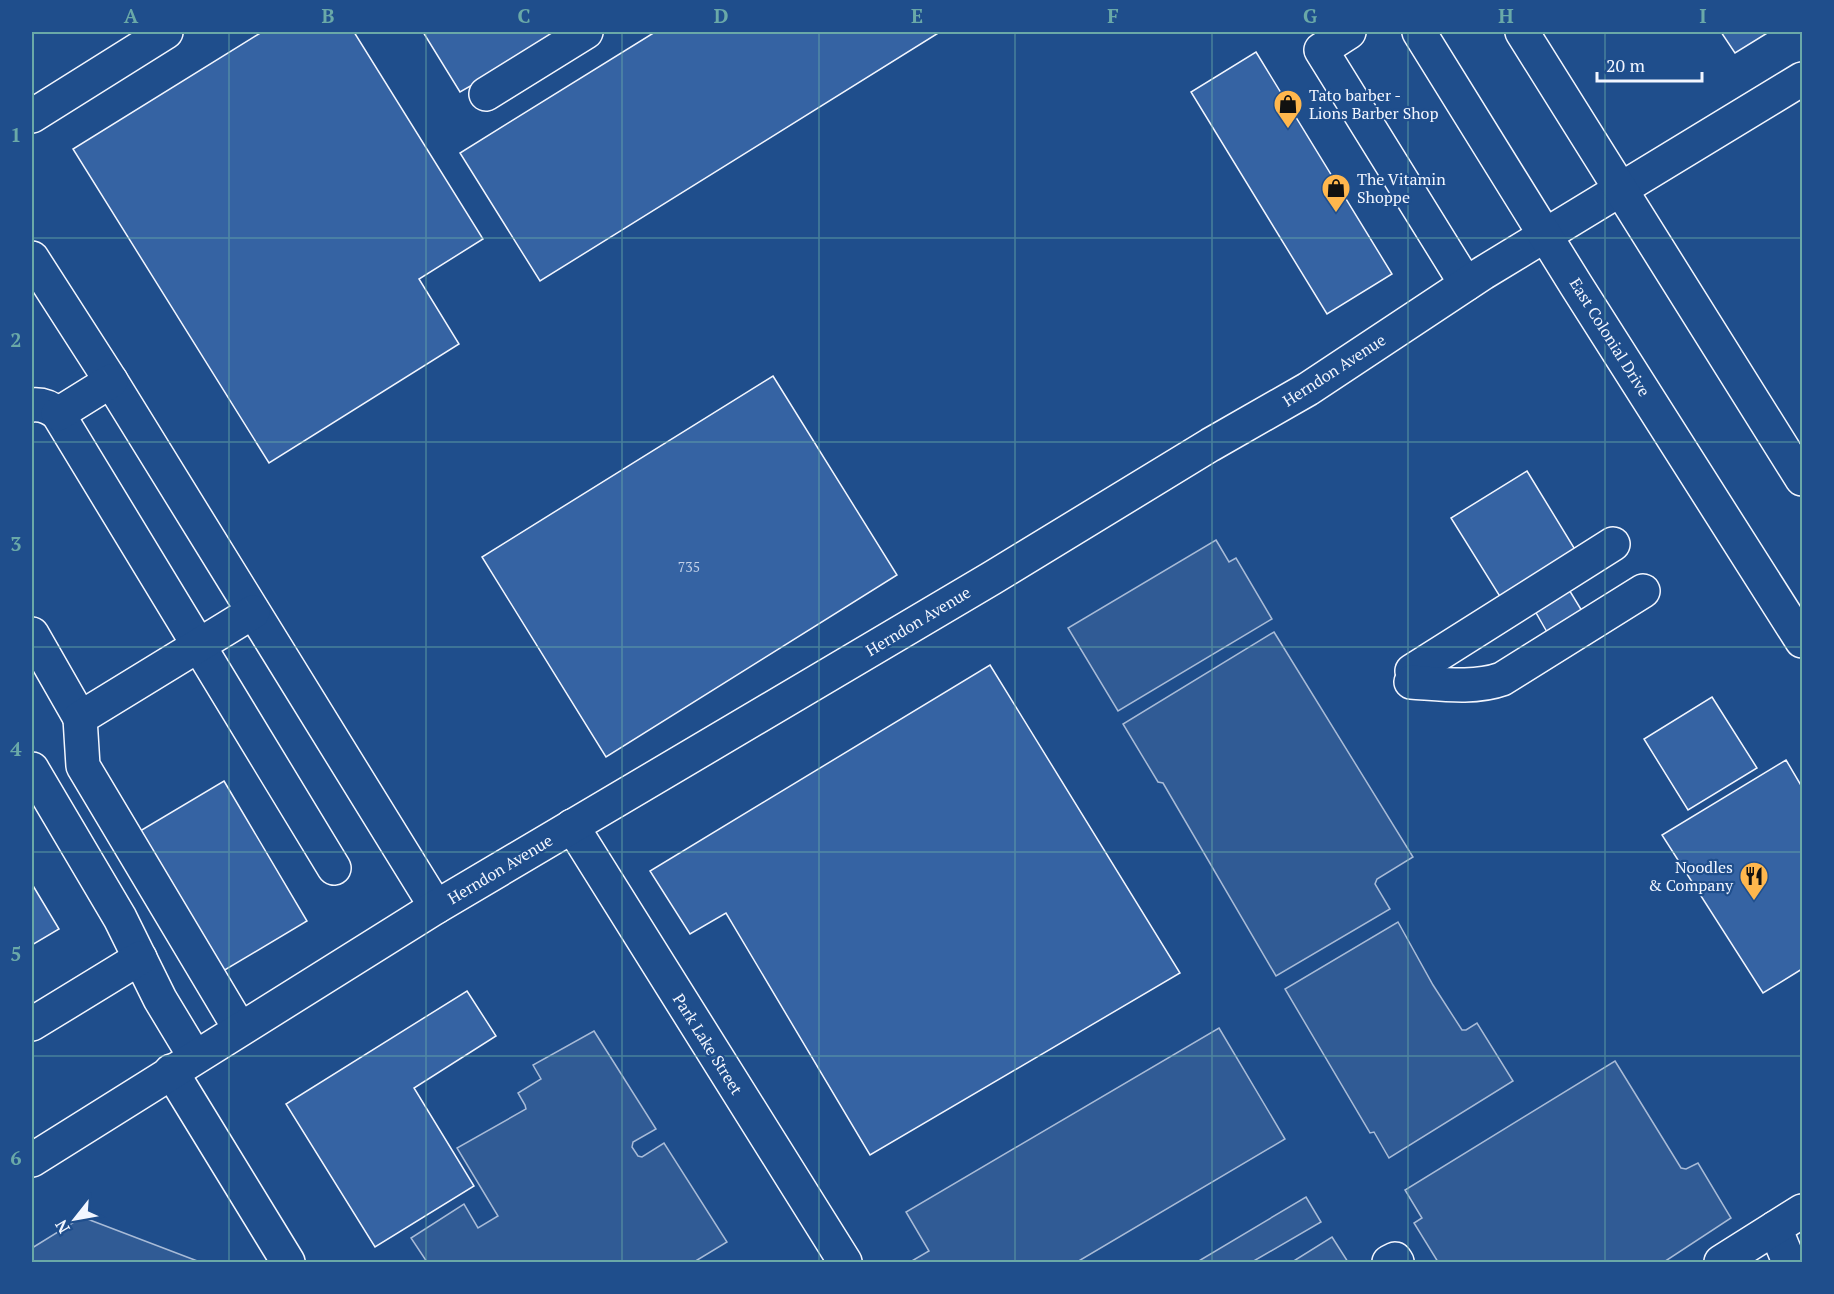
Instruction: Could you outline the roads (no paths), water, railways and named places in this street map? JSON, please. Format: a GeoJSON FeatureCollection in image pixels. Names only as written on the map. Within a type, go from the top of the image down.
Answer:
{"type":"FeatureCollection","features":[{"type":"Feature","properties":{"kind":"main road"},"geometry":{"type":"LineString","coordinates":[[32,116],[166,32]]}},
{"type":"Feature","properties":{"kind":"main road"},"geometry":{"type":"LineString","coordinates":[[486,94],[586,32]]}},
{"type":"Feature","properties":{"kind":"main road"},"geometry":{"type":"LineString","coordinates":[[1349,32],[1321,50],[1466,284]]}},
{"type":"Feature","properties":{"kind":"main road","name":"East Colonial Drive"},"geometry":{"type":"LineString","coordinates":[[1419,32],[1803,641]]}},
{"type":"Feature","properties":{"kind":"main road"},"geometry":{"type":"LineString","coordinates":[[1522,32],[1803,479]]}},
{"type":"Feature","properties":{"kind":"main road","name":"Herndon Avenue"},"geometry":{"type":"LineString","coordinates":[[32,1160],[436,907],[992,578],[1210,445],[1308,389],[1466,284],[1803,79]]}},
{"type":"Feature","properties":{"kind":"main road"},"geometry":{"type":"LineString","coordinates":[[32,258],[111,381],[436,907]]}},
{"type":"Feature","properties":{"kind":"main road"},"geometry":{"type":"LineString","coordinates":[[111,381],[45,410],[197,645],[334,868]]}},
{"type":"Feature","properties":{"kind":"main road"},"geometry":{"type":"LineString","coordinates":[[1628,568],[1503,679],[1491,683],[1460,684],[1417,679],[1628,568]]}},
{"type":"Feature","properties":{"kind":"main road"},"geometry":{"type":"LineString","coordinates":[[80,718],[253,612]]}},
{"type":"Feature","properties":{"kind":"main road"},"geometry":{"type":"LineString","coordinates":[[32,634],[80,718],[83,766],[240,1029]]}},
{"type":"Feature","properties":{"kind":"main road"},"geometry":{"type":"LineString","coordinates":[[32,769],[120,918],[160,999],[183,1064],[286,1262]]}},
{"type":"Feature","properties":{"kind":"main road","name":"Park Lake Street"},"geometry":{"type":"LineString","coordinates":[[572,826],[845,1263]]}},
{"type":"Feature","properties":{"kind":"main road"},"geometry":{"type":"LineString","coordinates":[[32,1024],[140,958]]}},
{"type":"Feature","properties":{"kind":"main road"},"geometry":{"type":"LineString","coordinates":[[1721,1263],[1803,1211]]}},
{"type":"Feature","properties":{"kind":"main road"},"geometry":{"type":"LineString","coordinates":[[1775,1228],[1790,1263]]}},
{"type":"Feature","properties":{"kind":"main road"},"geometry":{"type":"LineString","coordinates":[[1389,1263],[1395,1259],[1397,1263]]}},
{"type":"Feature","properties":{"kind":"place","name":"Tato barber - Lions Barber Shop"},"geometry":{"type":"Point","coordinates":[1288,130]}},
{"type":"Feature","properties":{"kind":"place","name":"The Vitamin Shoppe"},"geometry":{"type":"Point","coordinates":[1336,214]}},
{"type":"Feature","properties":{"kind":"place","name":"Noodles & Company"},"geometry":{"type":"Point","coordinates":[1754,902]}}]}
